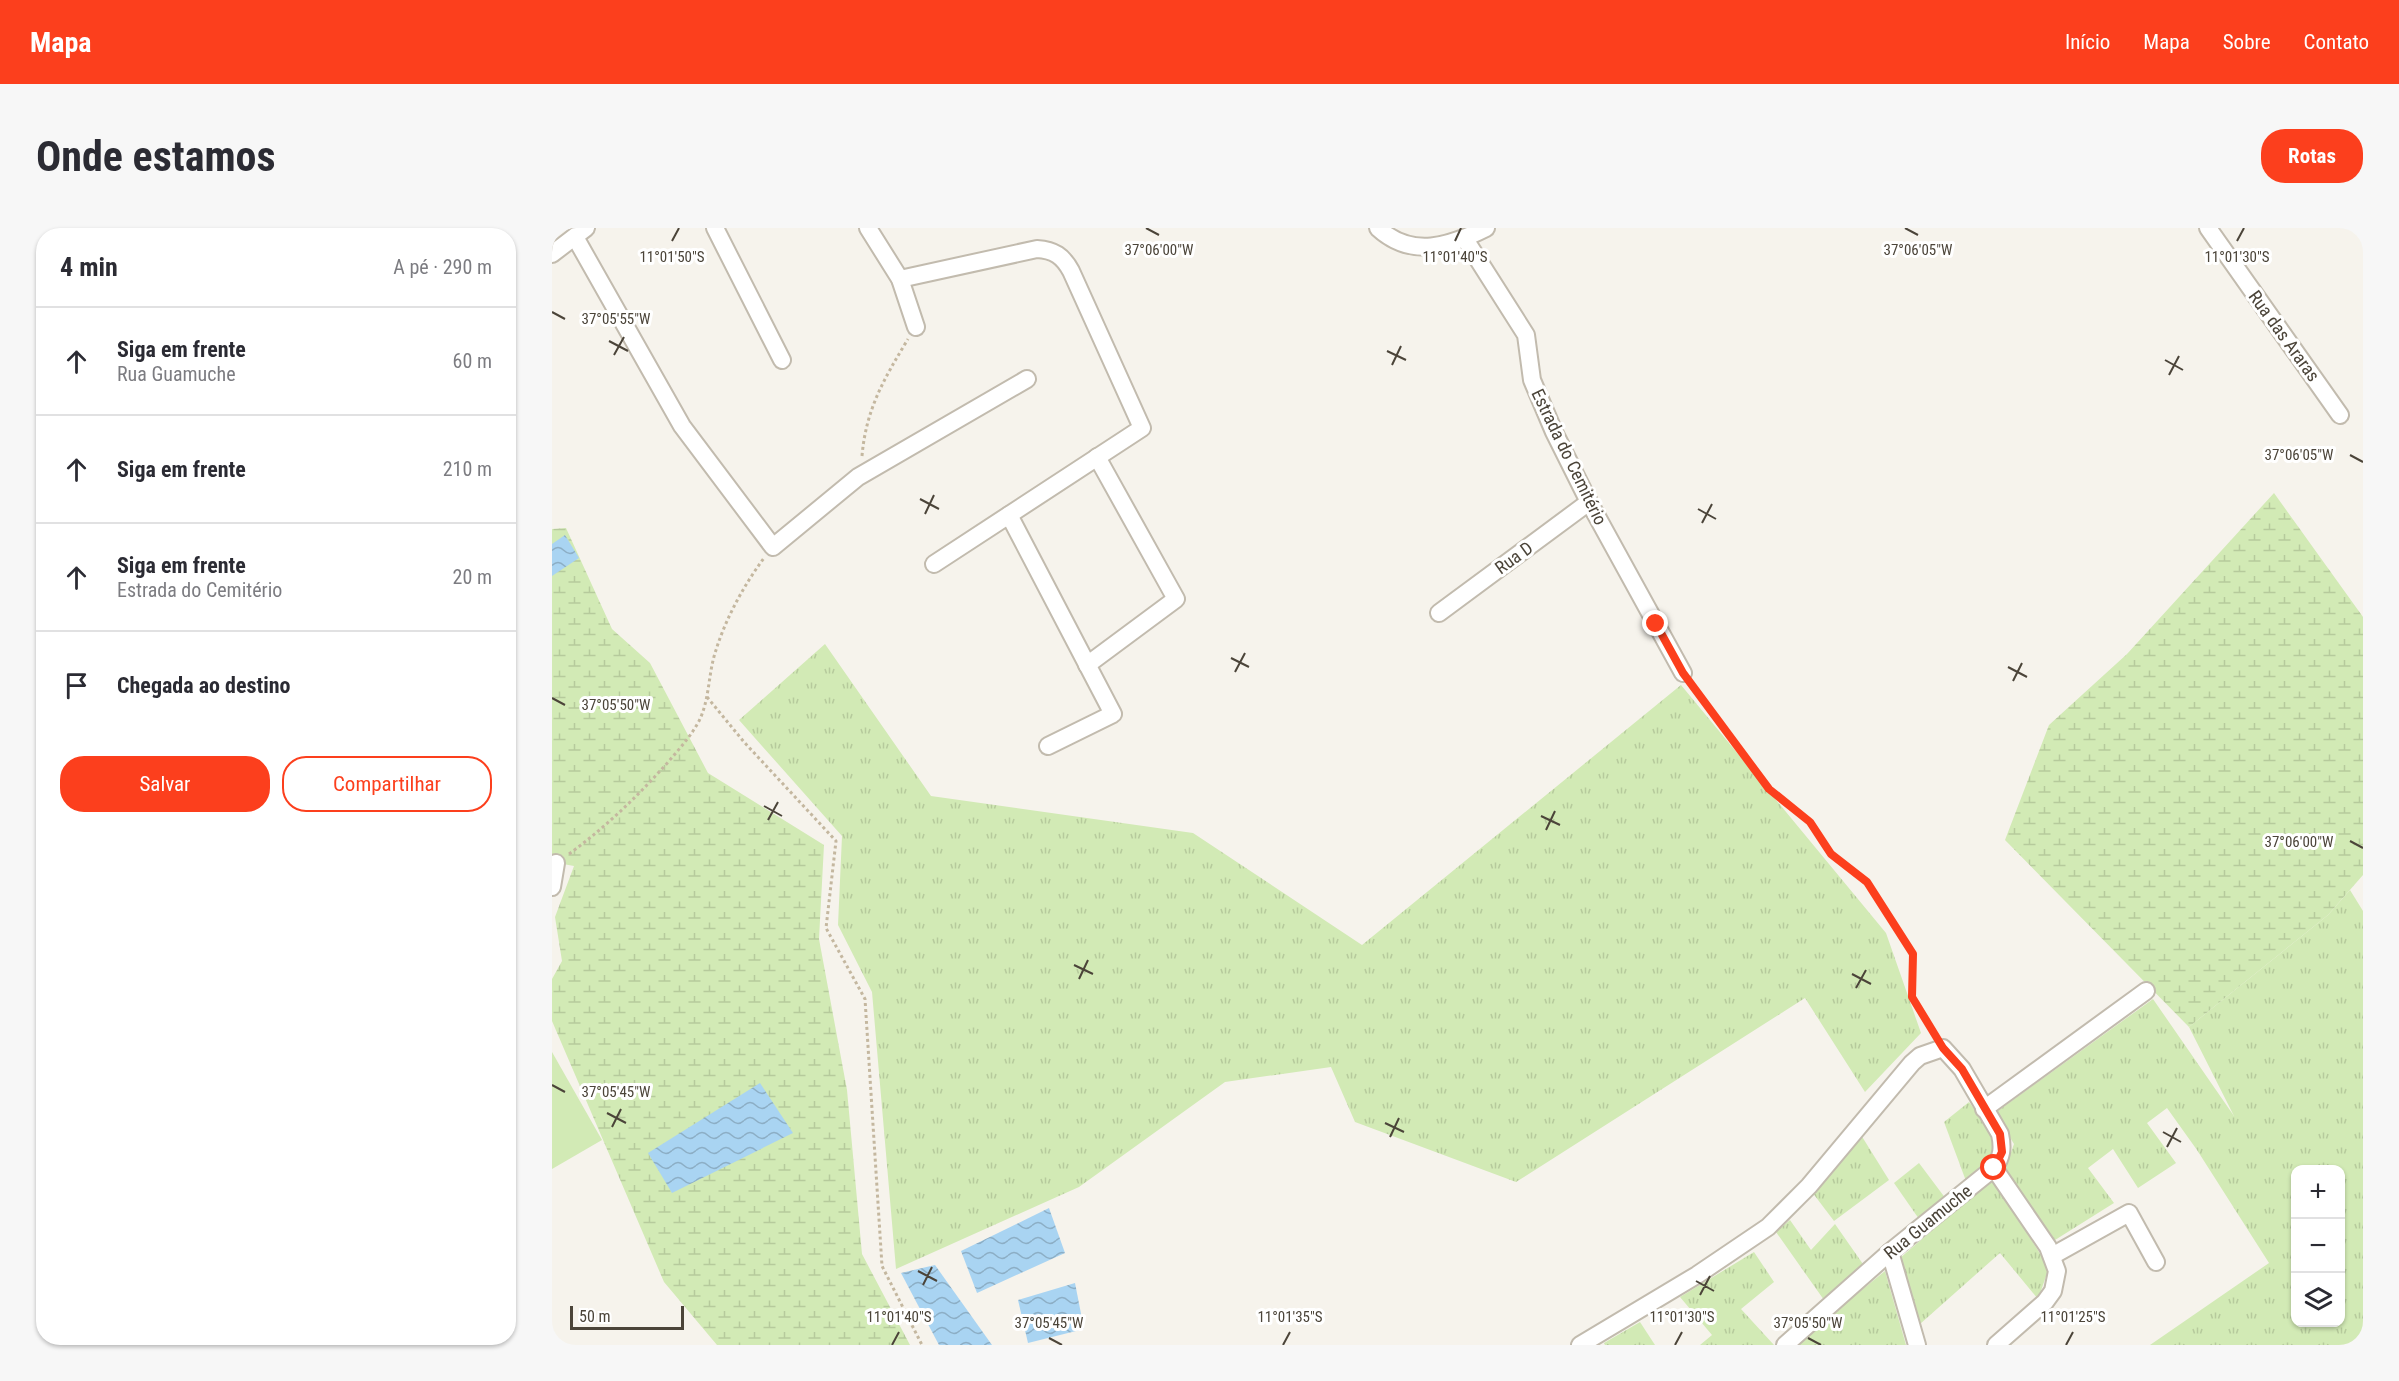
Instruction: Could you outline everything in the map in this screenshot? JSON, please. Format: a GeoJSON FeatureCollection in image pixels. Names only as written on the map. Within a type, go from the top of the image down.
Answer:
{"type":"FeatureCollection","features":[{"type":"Feature","properties":{"kind":"street"},"geometry":{"type":"LineString","coordinates":[[715,228],[782,360]]}},
{"type":"Feature","properties":{"kind":"street"},"geometry":{"type":"LineString","coordinates":[[868,228],[900,279],[916,327]]}},
{"type":"Feature","properties":{"kind":"street"},"geometry":{"type":"LineString","coordinates":[[1378,228],[1399,243],[1426,248],[1439,248],[1465,239],[1486,228]]}},
{"type":"Feature","properties":{"kind":"street","name":"Rua das Araras"},"geometry":{"type":"LineString","coordinates":[[2208,228],[2340,415]]}},
{"type":"Feature","properties":{"kind":"street"},"geometry":{"type":"LineString","coordinates":[[552,254],[580,232],[682,426],[773,547],[861,475],[1027,378]]}},
{"type":"Feature","properties":{"kind":"street","name":"Estrada do Cemitério"},"geometry":{"type":"LineString","coordinates":[[1465,239],[1526,335],[1532,380],[1588,502],[1683,673]]}},
{"type":"Feature","properties":{"kind":"street"},"geometry":{"type":"LineString","coordinates":[[900,279],[1037,249],[1054,252],[1061,257],[1080,291],[1142,428],[934,564]]}},
{"type":"Feature","properties":{"kind":"street"},"geometry":{"type":"LineString","coordinates":[[1087,665],[1176,599],[1097,457]]}},
{"type":"Feature","properties":{"kind":"street","name":"Rua D"},"geometry":{"type":"LineString","coordinates":[[1439,613],[1588,502]]}},
{"type":"Feature","properties":{"kind":"street"},"geometry":{"type":"LineString","coordinates":[[1009,515],[1113,714],[1048,746]]}},
{"type":"Feature","properties":{"kind":"street"},"geometry":{"type":"LineString","coordinates":[[552,887],[554,864]]}},
{"type":"Feature","properties":{"kind":"street"},"geometry":{"type":"LineString","coordinates":[[1984,1109],[2146,991]]}},
{"type":"Feature","properties":{"kind":"street"},"geometry":{"type":"LineString","coordinates":[[1580,1345],[1697,1275],[1767,1227],[1809,1186],[1912,1063],[1920,1056],[1943,1048],[1962,1069],[2000,1134],[2002,1144],[2000,1160],[1994,1168],[2052,1256],[2057,1271],[2053,1291],[2045,1302],[1996,1345]]}},
{"type":"Feature","properties":{"kind":"street","name":"Rua Guamuche"},"geometry":{"type":"LineString","coordinates":[[1785,1345],[1890,1252],[1994,1168]]}},
{"type":"Feature","properties":{"kind":"street"},"geometry":{"type":"LineString","coordinates":[[2052,1256],[2129,1213],[2156,1262]]}},
{"type":"Feature","properties":{"kind":"street"},"geometry":{"type":"LineString","coordinates":[[1890,1252],[1917,1345]]}},
{"type":"Feature","properties":{"kind":"path"},"geometry":{"type":"LineString","coordinates":[[861,475],[865,425],[887,373],[916,327]]}},
{"type":"Feature","properties":{"kind":"path"},"geometry":{"type":"LineString","coordinates":[[554,864],[625,809],[687,741],[700,720],[716,650],[727,623],[742,591],[773,547]]}},
{"type":"Feature","properties":{"kind":"path"},"geometry":{"type":"LineString","coordinates":[[1683,673],[1769,789],[1810,822],[1831,854],[1867,882],[1913,954],[1912,997],[1943,1048]]}},
{"type":"Feature","properties":{"kind":"path"},"geometry":{"type":"LineString","coordinates":[[707,697],[744,742],[836,841],[826,927],[865,999],[882,1266],[922,1345]]}},
{"type":"Feature","properties":{"kind":"green space"},"geometry":{"type":"Polygon","coordinates":[[[2274,493],[2363,617],[2363,875],[2328,915],[2189,1027],[2005,840],[2049,725],[2127,654],[2274,493]]]}},
{"type":"Feature","properties":{"kind":"green space"},"geometry":{"type":"Polygon","coordinates":[[[566,528],[612,629],[650,663],[708,773],[824,845],[819,939],[847,1090],[862,1254],[910,1345],[717,1345],[664,1282],[552,1021],[552,979],[562,961],[555,917],[574,866],[552,862],[552,529],[566,528]]]}},
{"type":"Feature","properties":{"kind":"green space"},"geometry":{"type":"Polygon","coordinates":[[[825,644],[931,796],[1193,833],[1362,945],[1681,685],[1886,933],[1921,1033],[1865,1092],[1805,998],[1516,1182],[1355,1122],[1331,1067],[1225,1082],[1079,1187],[896,1269],[872,992],[838,925],[842,836],[739,720],[825,644]]]}},
{"type":"Feature","properties":{"kind":"green space"},"geometry":{"type":"Polygon","coordinates":[[[2350,890],[2363,911],[2363,1345],[2150,1345],[2269,1263],[2197,1150],[2167,1108],[2147,1123],[2176,1163],[2138,1188],[2113,1149],[2088,1168],[2114,1203],[2055,1240],[2005,1169],[2014,1144],[1995,1113],[2153,999],[2234,1116],[2189,1027],[2328,915],[2350,890]]]}},
{"type":"Feature","properties":{"kind":"green space"},"geometry":{"type":"Polygon","coordinates":[[[552,1052],[602,1140],[552,1169],[552,1052]]]}},
{"type":"Feature","properties":{"kind":"green space"},"geometry":{"type":"Polygon","coordinates":[[[1969,1102],[1996,1137],[1994,1156],[1966,1181],[1944,1122],[1969,1102]]]}},
{"type":"Feature","properties":{"kind":"green space"},"geometry":{"type":"Polygon","coordinates":[[[1861,1135],[1889,1180],[1834,1221],[1812,1192],[1861,1135]]]}},
{"type":"Feature","properties":{"kind":"green space"},"geometry":{"type":"Polygon","coordinates":[[[1919,1163],[1946,1199],[1919,1219],[1894,1183],[1919,1163]]]}},
{"type":"Feature","properties":{"kind":"green space"},"geometry":{"type":"Polygon","coordinates":[[[1993,1178],[2049,1268],[2038,1299],[2000,1253],[1920,1324],[1900,1258],[1993,1178]]]}},
{"type":"Feature","properties":{"kind":"green space"},"geometry":{"type":"Polygon","coordinates":[[[1790,1220],[1811,1250],[1835,1224],[1865,1267],[1824,1300],[1776,1232],[1790,1220]]]}},
{"type":"Feature","properties":{"kind":"green space"},"geometry":{"type":"Polygon","coordinates":[[[1754,1252],[1774,1282],[1741,1309],[1774,1345],[1700,1345],[1712,1335],[1680,1297],[1754,1252]]]}},
{"type":"Feature","properties":{"kind":"green space"},"geometry":{"type":"Polygon","coordinates":[[[1885,1271],[1906,1345],[1794,1345],[1885,1271]]]}},
{"type":"Feature","properties":{"kind":"green space"},"geometry":{"type":"Polygon","coordinates":[[[1640,1322],[1655,1345],[1605,1345],[1604,1343],[1640,1322]]]}},
{"type":"Feature","properties":{"kind":"water"},"geometry":{"type":"Polygon","coordinates":[[[565,535],[579,558],[552,576],[552,544],[565,535]]]}},
{"type":"Feature","properties":{"kind":"water"},"geometry":{"type":"Polygon","coordinates":[[[760,1083],[793,1133],[672,1193],[648,1153],[760,1083]]]}},
{"type":"Feature","properties":{"kind":"water"},"geometry":{"type":"Polygon","coordinates":[[[1049,1208],[1065,1253],[977,1293],[961,1251],[1049,1208]]]}},
{"type":"Feature","properties":{"kind":"water"},"geometry":{"type":"Polygon","coordinates":[[[935,1265],[992,1345],[939,1345],[901,1273],[935,1265]]]}},
{"type":"Feature","properties":{"kind":"water"},"geometry":{"type":"Polygon","coordinates":[[[1075,1283],[1084,1329],[1028,1343],[1018,1300],[1075,1283]]]}},
{"type":"Feature","properties":{"kind":"route"},"geometry":{"type":"LineString","coordinates":[[1656,624],[1683,673],[1769,789],[1810,822],[1831,854],[1867,882],[1913,954],[1912,997],[1943,1048],[1962,1069],[2000,1134],[2002,1152],[1994,1168]]}}]}
